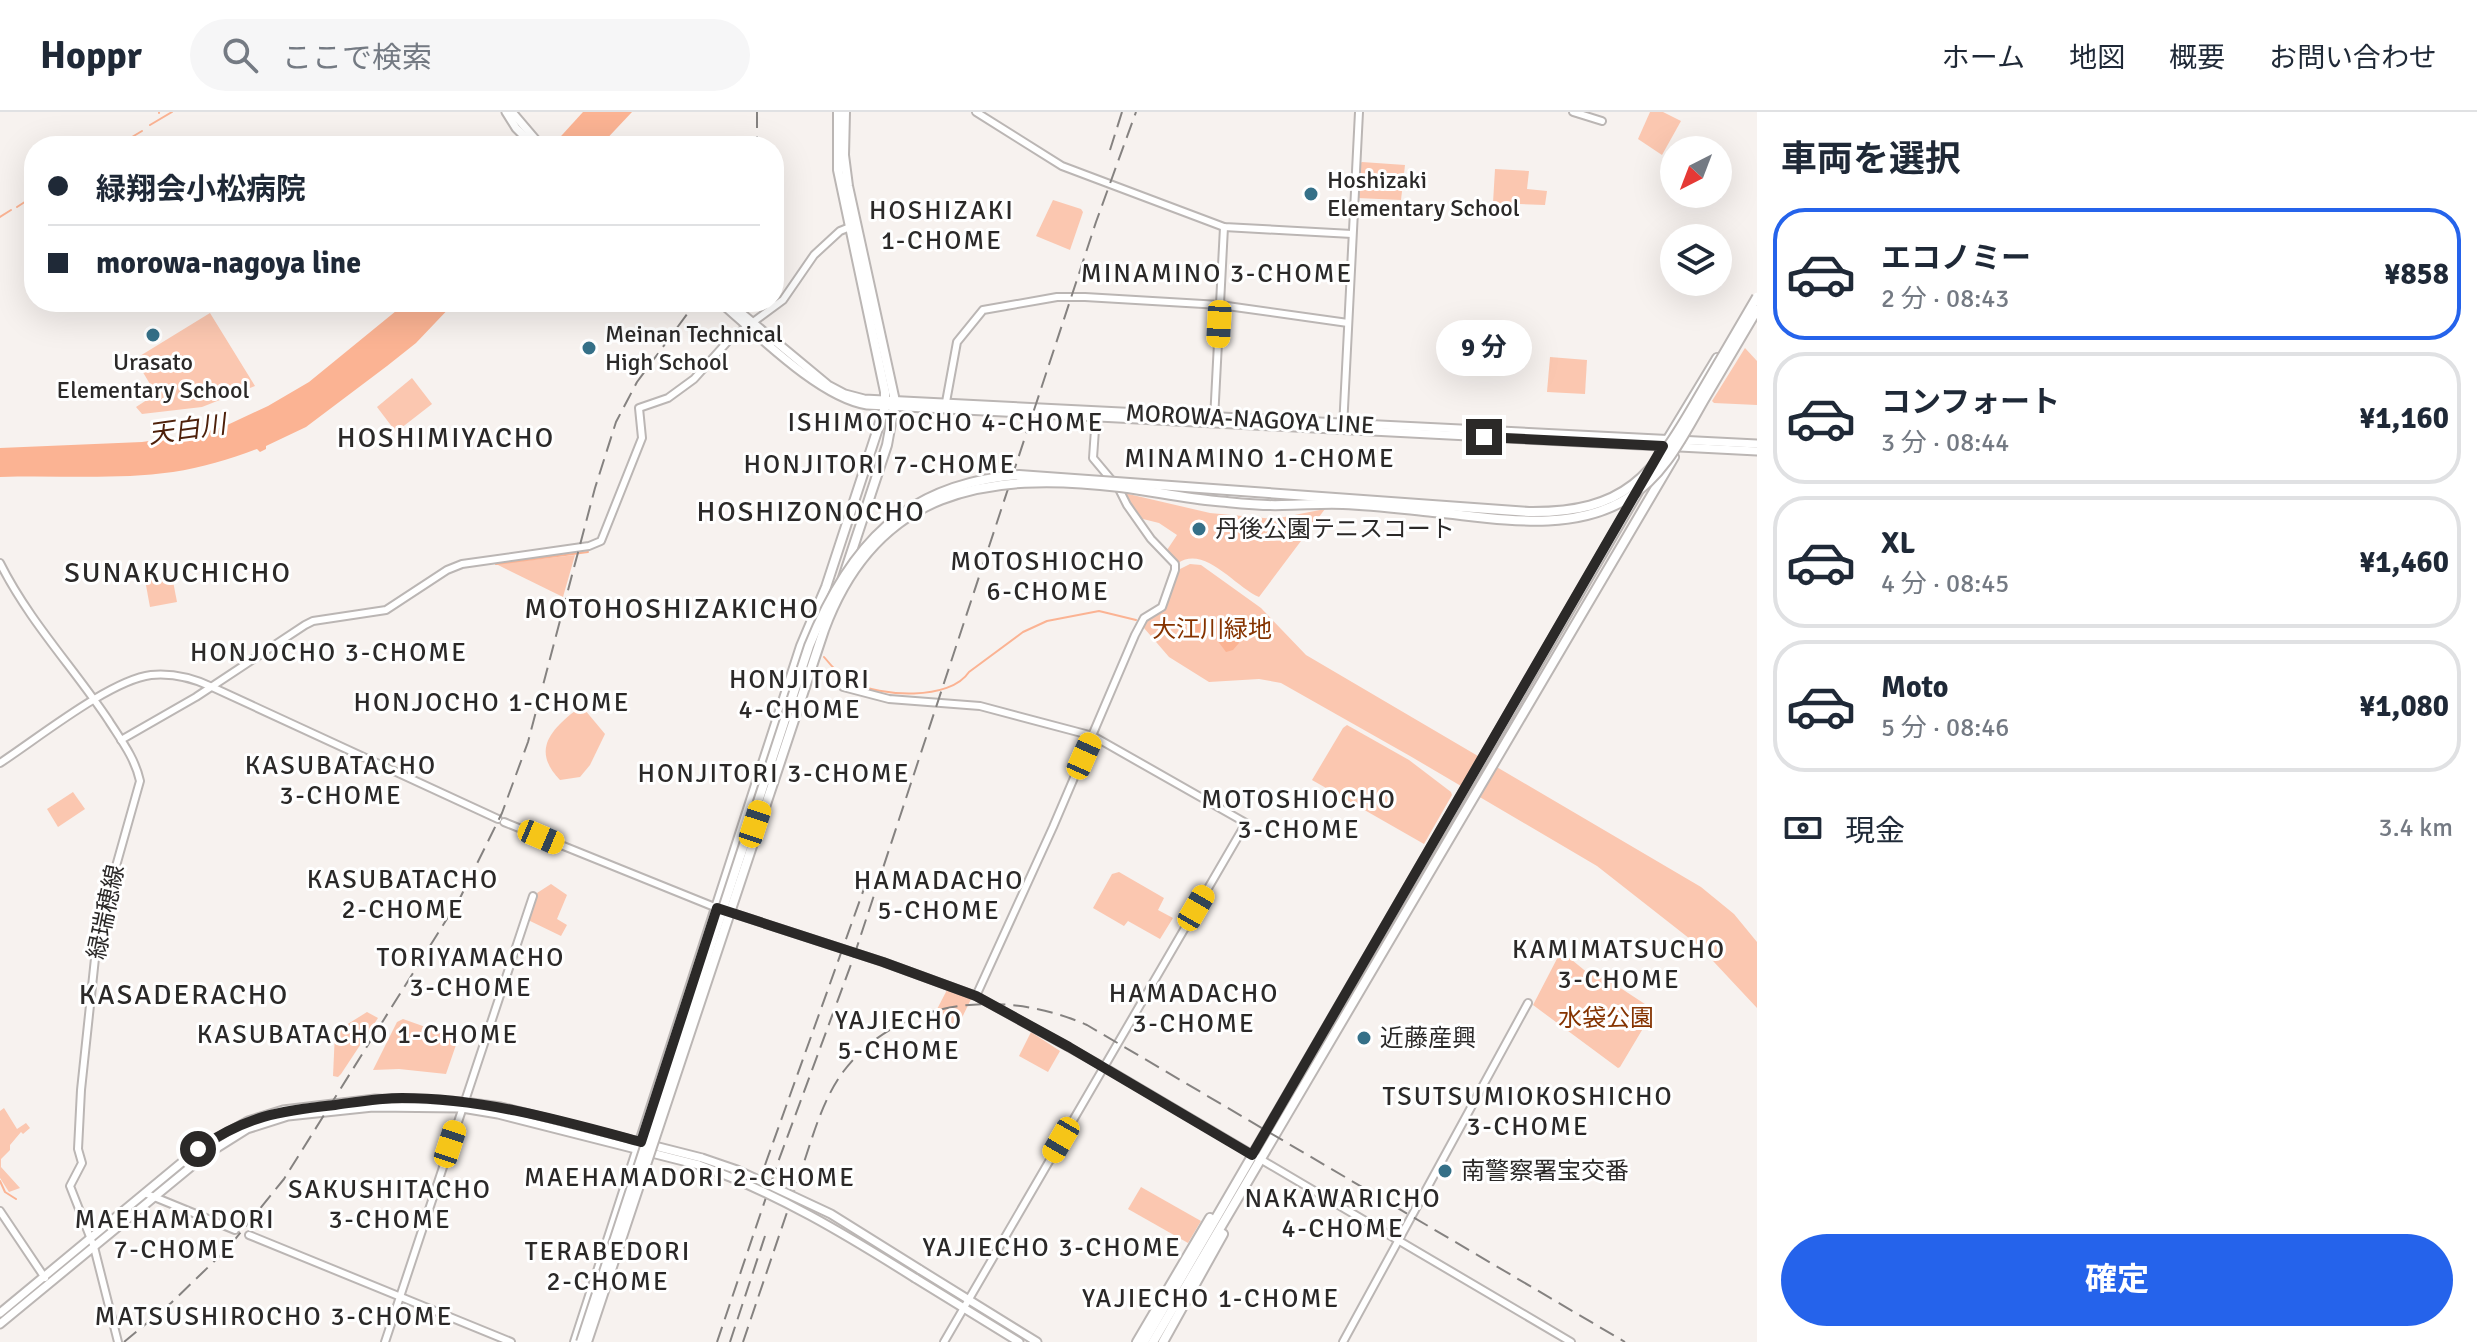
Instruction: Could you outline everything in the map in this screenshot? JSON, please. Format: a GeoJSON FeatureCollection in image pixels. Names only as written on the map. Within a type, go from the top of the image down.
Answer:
{"type":"FeatureCollection","features":[{"type":"Feature","properties":{"kind":"highway"},"geometry":{"type":"LineString","coordinates":[[575,1342],[801,646],[826,587],[890,404],[838,170],[838,112]]}},
{"type":"Feature","properties":{"kind":"highway"},"geometry":{"type":"LineString","coordinates":[[589,1342],[887,445],[890,404],[848,186],[844,155],[845,112]]}},
{"type":"Feature","properties":{"kind":"highway"},"geometry":{"type":"LineString","coordinates":[[1163,1342],[1232,1217],[1229,1204],[1261,1161],[1530,679],[1757,291]]}},
{"type":"Feature","properties":{"kind":"highway"},"geometry":{"type":"LineString","coordinates":[[581,1342],[799,677],[839,582],[864,547],[912,507],[963,485],[1019,475],[1529,512],[1573,509],[1600,503],[1634,485],[1663,455],[1757,297]]}},
{"type":"Feature","properties":{"kind":"highway"},"geometry":{"type":"LineString","coordinates":[[1144,1342],[1229,1204],[1252,1155],[1539,686],[1757,310]]}},
{"type":"Feature","properties":{"kind":"highway"},"geometry":{"type":"LineString","coordinates":[[1121,487],[1240,503],[1345,504],[1546,520],[1583,517],[1604,510],[1636,492],[1667,461],[1757,310]]}},
{"type":"Feature","properties":{"kind":"highway"},"geometry":{"type":"LineString","coordinates":[[589,1342],[829,616],[850,576],[885,535],[914,513],[949,495],[999,483],[1035,482],[1454,508],[1457,505]]}},
{"type":"Feature","properties":{"kind":"highway"},"geometry":{"type":"LineString","coordinates":[[699,982],[711,957],[780,746],[773,734]]}},
{"type":"Feature","properties":{"kind":"highway"},"geometry":{"type":"LineString","coordinates":[[1137,1342],[1219,1202],[1229,1204]]}},
{"type":"Feature","properties":{"kind":"highway"},"geometry":{"type":"LineString","coordinates":[[1153,1342],[1201,1252]]}},
{"type":"Feature","properties":{"kind":"main road"},"geometry":{"type":"LineString","coordinates":[[509,112],[516,128],[524,136]]}},
{"type":"Feature","properties":{"kind":"main road"},"geometry":{"type":"LineString","coordinates":[[509,112],[532,136]]}},
{"type":"Feature","properties":{"kind":"main road","name":"MOROWA-NAGOYA LINE"},"geometry":{"type":"LineString","coordinates":[[733,312],[828,385],[856,397],[890,404],[1665,444],[1757,444]]}},
{"type":"Feature","properties":{"kind":"main road","name":"MOROWA-NAGOYA LINE"},"geometry":{"type":"LineString","coordinates":[[738,312],[751,325]]}},
{"type":"Feature","properties":{"kind":"main road","name":"MOROWA-NAGOYA LINE"},"geometry":{"type":"LineString","coordinates":[[890,404],[946,402],[1096,414]]}},
{"type":"Feature","properties":{"kind":"main road","name":"MOROWA-NAGOYA LINE"},"geometry":{"type":"LineString","coordinates":[[1681,444],[1757,451]]}},
{"type":"Feature","properties":{"kind":"main road"},"geometry":{"type":"LineString","coordinates":[[0,1313],[150,1196],[198,1149],[218,1136],[271,1113],[375,1099],[501,1107],[750,1176],[831,1214],[919,1269],[1019,1342]]}},
{"type":"Feature","properties":{"kind":"main road"},"geometry":{"type":"LineString","coordinates":[[700,1162],[785,1200],[915,1278],[1037,1342]]}},
{"type":"Feature","properties":{"kind":"main road"},"geometry":{"type":"LineString","coordinates":[[0,1324],[50,1284],[92,1242]]}},
{"type":"Feature","properties":{"kind":"street"},"geometry":{"type":"LineString","coordinates":[[976,112],[1062,166],[1224,227],[1352,234]]}},
{"type":"Feature","properties":{"kind":"street"},"geometry":{"type":"LineString","coordinates":[[1343,426],[1359,112]]}},
{"type":"Feature","properties":{"kind":"street"},"geometry":{"type":"LineString","coordinates":[[1573,112],[1602,121]]}},
{"type":"Feature","properties":{"kind":"street"},"geometry":{"type":"LineString","coordinates":[[784,299],[814,255],[840,231],[850,227]]}},
{"type":"Feature","properties":{"kind":"street"},"geometry":{"type":"LineString","coordinates":[[1214,420],[1224,227]]}},
{"type":"Feature","properties":{"kind":"street"},"geometry":{"type":"LineString","coordinates":[[946,402],[957,342],[983,310],[1057,297],[1220,305],[1348,323]]}},
{"type":"Feature","properties":{"kind":"street"},"geometry":{"type":"LineString","coordinates":[[121,740],[212,687],[305,625],[386,610],[433,578],[462,564],[589,546],[601,541],[642,438],[639,408],[678,393],[729,340],[768,312]]}},
{"type":"Feature","properties":{"kind":"street"},"geometry":{"type":"LineString","coordinates":[[976,996],[1135,635],[1144,618],[1162,607],[1175,570],[1172,559],[1151,539],[1119,489],[1093,458],[1096,414]]}},
{"type":"Feature","properties":{"kind":"street","name":"緑瑞穂線"},"geometry":{"type":"LineString","coordinates":[[0,564],[26,610],[95,700],[121,740],[137,768],[140,781],[98,930],[81,1090],[78,1149],[82,1163],[70,1186],[92,1242],[118,1342]]}},
{"type":"Feature","properties":{"kind":"street"},"geometry":{"type":"LineString","coordinates":[[0,763],[120,685],[148,675],[171,675],[212,687],[501,820],[717,908],[976,996],[1104,1067],[1571,1342]]}},
{"type":"Feature","properties":{"kind":"street"},"geometry":{"type":"LineString","coordinates":[[843,687],[876,697],[980,706],[1093,736],[1246,823],[944,1342]]}},
{"type":"Feature","properties":{"kind":"street"},"geometry":{"type":"LineString","coordinates":[[385,1342],[533,896]]}},
{"type":"Feature","properties":{"kind":"street"},"geometry":{"type":"LineString","coordinates":[[1343,1342],[1528,1003]]}},
{"type":"Feature","properties":{"kind":"street"},"geometry":{"type":"LineString","coordinates":[[150,1196],[235,1230]]}},
{"type":"Feature","properties":{"kind":"street"},"geometry":{"type":"LineString","coordinates":[[0,1211],[50,1284]]}},
{"type":"Feature","properties":{"kind":"street"},"geometry":{"type":"LineString","coordinates":[[249,1235],[511,1342]]}},
{"type":"Feature","properties":{"kind":"green space"},"geometry":{"type":"Polygon","coordinates":[[[1650,112],[1663,112],[1681,121],[1673,136],[1660,136],[1660,154],[1638,139],[1650,112]]]}},
{"type":"Feature","properties":{"kind":"green space"},"geometry":{"type":"Polygon","coordinates":[[[1359,164],[1405,165],[1401,200],[1357,198],[1359,164]]]}},
{"type":"Feature","properties":{"kind":"green space"},"geometry":{"type":"Polygon","coordinates":[[[1495,169],[1529,171],[1527,189],[1547,191],[1545,205],[1493,203],[1495,169]]]}},
{"type":"Feature","properties":{"kind":"green space"},"geometry":{"type":"Polygon","coordinates":[[[1053,200],[1083,212],[1070,250],[1036,236],[1053,200]]]}},
{"type":"Feature","properties":{"kind":"green space"},"geometry":{"type":"Polygon","coordinates":[[[210,313],[255,386],[202,407],[142,414],[136,407],[156,394],[135,359],[210,313]]]}},
{"type":"Feature","properties":{"kind":"green space"},"geometry":{"type":"Polygon","coordinates":[[[1745,348],[1757,361],[1757,405],[1714,403],[1712,401],[1745,348]]]}},
{"type":"Feature","properties":{"kind":"green space"},"geometry":{"type":"Polygon","coordinates":[[[1550,357],[1587,360],[1585,394],[1547,392],[1550,357]]]}},
{"type":"Feature","properties":{"kind":"green space"},"geometry":{"type":"Polygon","coordinates":[[[412,378],[432,404],[396,432],[377,407],[412,378]]]}},
{"type":"Feature","properties":{"kind":"green space"},"geometry":{"type":"Polygon","coordinates":[[[1124,493],[1210,513],[1274,519],[1325,509],[1259,597],[1209,563],[1188,559],[1178,563],[1167,550],[1177,535],[1159,523],[1139,518],[1124,493]]]}},
{"type":"Feature","properties":{"kind":"green space"},"geometry":{"type":"Polygon","coordinates":[[[575,555],[563,597],[496,564],[575,555]]]}},
{"type":"Feature","properties":{"kind":"green space","name":"大江川緑地"},"geometry":{"type":"Polygon","coordinates":[[[1190,564],[1201,565],[1261,608],[1306,655],[1701,887],[1734,914],[1757,942],[1757,1008],[1699,946],[1597,866],[1281,683],[1259,679],[1209,682],[1169,657],[1144,628],[1145,620],[1164,608],[1178,570],[1190,564]]]}},
{"type":"Feature","properties":{"kind":"green space"},"geometry":{"type":"Polygon","coordinates":[[[172,576],[177,602],[150,607],[145,580],[172,576]]]}},
{"type":"Feature","properties":{"kind":"green space"},"geometry":{"type":"Polygon","coordinates":[[[576,710],[585,710],[605,734],[590,765],[580,777],[560,780],[547,759],[548,741],[559,725],[576,710]]]}},
{"type":"Feature","properties":{"kind":"green space"},"geometry":{"type":"Polygon","coordinates":[[[1347,725],[1409,760],[1451,792],[1424,844],[1312,780],[1347,725]]]}},
{"type":"Feature","properties":{"kind":"green space"},"geometry":{"type":"Polygon","coordinates":[[[73,792],[85,809],[58,827],[47,809],[73,792]]]}},
{"type":"Feature","properties":{"kind":"green space"},"geometry":{"type":"Polygon","coordinates":[[[1119,872],[1164,898],[1158,910],[1173,918],[1160,939],[1128,921],[1124,926],[1093,908],[1112,874],[1119,872]]]}},
{"type":"Feature","properties":{"kind":"green space"},"geometry":{"type":"Polygon","coordinates":[[[551,884],[567,895],[557,919],[567,925],[561,936],[528,920],[537,893],[551,884]]]}},
{"type":"Feature","properties":{"kind":"green space","name":"水袋公園"},"geometry":{"type":"Polygon","coordinates":[[[1561,951],[1589,974],[1593,970],[1654,1010],[1618,1068],[1533,1005],[1561,951]]]}},
{"type":"Feature","properties":{"kind":"green space"},"geometry":{"type":"Polygon","coordinates":[[[948,988],[972,997],[958,1026],[934,1015],[948,988]]]}},
{"type":"Feature","properties":{"kind":"green space"},"geometry":{"type":"Polygon","coordinates":[[[367,1012],[378,1018],[341,1074],[333,1076],[335,1032],[367,1012]]]}},
{"type":"Feature","properties":{"kind":"green space"},"geometry":{"type":"Polygon","coordinates":[[[403,1019],[448,1035],[447,1038],[457,1042],[446,1074],[399,1069],[373,1070],[397,1022],[403,1019]]]}},
{"type":"Feature","properties":{"kind":"green space"},"geometry":{"type":"Polygon","coordinates":[[[1031,1032],[1060,1051],[1048,1072],[1019,1056],[1031,1032]]]}},
{"type":"Feature","properties":{"kind":"green space"},"geometry":{"type":"Polygon","coordinates":[[[4,1108],[17,1129],[26,1123],[30,1128],[23,1134],[21,1132],[1,1159],[1,1167],[20,1188],[9,1192],[0,1178],[0,1111],[4,1108]]]}},
{"type":"Feature","properties":{"kind":"green space"},"geometry":{"type":"Polygon","coordinates":[[[1141,1187],[1201,1221],[1188,1243],[1128,1209],[1141,1187]]]}},
{"type":"Feature","properties":{"kind":"shaded area"},"geometry":{"type":"Polygon","coordinates":[[[583,112],[632,112],[609,136],[561,136],[583,112]]]}},
{"type":"Feature","properties":{"kind":"shaded area","name":"天白川"},"geometry":{"type":"Polygon","coordinates":[[[395,312],[445,312],[416,343],[387,366],[306,427],[266,446],[260,452],[257,449],[205,466],[152,474],[0,477],[0,448],[142,442],[198,434],[223,427],[268,406],[309,382],[395,312]]]}},
{"type":"Feature","properties":{"kind":"shaded area"},"geometry":{"type":"Polygon","coordinates":[[[1196,619],[1215,620],[1226,637],[1237,639],[1239,643],[1226,652],[1214,636],[1203,640],[1197,637],[1190,625],[1196,619]]]}},
{"type":"Feature","properties":{"kind":"waterway"},"geometry":{"type":"LineString","coordinates":[[150,125],[172,112]]}},
{"type":"Feature","properties":{"kind":"waterway"},"geometry":{"type":"LineString","coordinates":[[134,136],[142,131]]}},
{"type":"Feature","properties":{"kind":"waterway"},"geometry":{"type":"LineString","coordinates":[[17,207],[24,202]]}},
{"type":"Feature","properties":{"kind":"waterway"},"geometry":{"type":"LineString","coordinates":[[0,217],[11,210]]}},
{"type":"Feature","properties":{"kind":"waterway"},"geometry":{"type":"LineString","coordinates":[[496,564],[588,552]]}},
{"type":"Feature","properties":{"kind":"waterway"},"geometry":{"type":"LineString","coordinates":[[824,657],[844,677],[864,687],[896,693],[931,692],[960,681],[1023,632],[1047,621],[1099,611],[1136,620]]}},
{"type":"Feature","properties":{"kind":"waterway"},"geometry":{"type":"LineString","coordinates":[[0,1181],[5,1192],[16,1199]]}},
{"type":"Feature","properties":{"kind":"railway"},"geometry":{"type":"LineString","coordinates":[[757,112],[757,136]]}},
{"type":"Feature","properties":{"kind":"railway"},"geometry":{"type":"LineString","coordinates":[[1110,150],[1122,112]]}},
{"type":"Feature","properties":{"kind":"railway"},"geometry":{"type":"LineString","coordinates":[[717,1342],[777,1165],[853,959],[1096,222],[1136,112]]}},
{"type":"Feature","properties":{"kind":"railway"},"geometry":{"type":"LineString","coordinates":[[124,1342],[171,1303],[228,1248],[284,1179],[460,898],[502,813],[528,742],[595,488],[616,422],[637,382],[689,312]]}},
{"type":"Feature","properties":{"kind":"railway"},"geometry":{"type":"LineString","coordinates":[[765,1165],[865,886]]}},
{"type":"Feature","properties":{"kind":"railway"},"geometry":{"type":"LineString","coordinates":[[743,1342],[818,1122],[843,1072],[867,1047],[894,1028],[924,1014],[956,1006],[989,1004],[1023,1006],[1087,1025],[1625,1342]]}},
{"type":"Feature","properties":{"kind":"railway"},"geometry":{"type":"LineString","coordinates":[[730,1342],[765,1236]]}},
{"type":"Feature","properties":{"kind":"place","name":"Hoshizaki Elementary School"},"geometry":{"type":"Point","coordinates":[1311,194]}},
{"type":"Feature","properties":{"kind":"place","name":"Urasato Elementary School"},"geometry":{"type":"Point","coordinates":[153,335]}},
{"type":"Feature","properties":{"kind":"place","name":"Meinan Technical High School"},"geometry":{"type":"Point","coordinates":[589,348]}},
{"type":"Feature","properties":{"kind":"place","name":"丹後公園テニスコート"},"geometry":{"type":"Point","coordinates":[1199,529]}},
{"type":"Feature","properties":{"kind":"place","name":"近藤産興"},"geometry":{"type":"Point","coordinates":[1364,1038]}},
{"type":"Feature","properties":{"kind":"place","name":"南警察署宝交番"},"geometry":{"type":"Point","coordinates":[1445,1171]}},
{"type":"Feature","properties":{"kind":"district","name":"HOSHIZAKI 1-CHOME"},"geometry":{"type":"Point","coordinates":[942,226]}},
{"type":"Feature","properties":{"kind":"district","name":"MINAMINO 3-CHOME"},"geometry":{"type":"Point","coordinates":[1217,274]}},
{"type":"Feature","properties":{"kind":"district","name":"ISHIMOTOCHO 4-CHOME"},"geometry":{"type":"Point","coordinates":[946,423]}},
{"type":"Feature","properties":{"kind":"district","name":"HOSHIMIYACHO"},"geometry":{"type":"Point","coordinates":[446,438]}},
{"type":"Feature","properties":{"kind":"district","name":"MINAMINO 1-CHOME"},"geometry":{"type":"Point","coordinates":[1260,459]}},
{"type":"Feature","properties":{"kind":"district","name":"HONJITORI 7-CHOME"},"geometry":{"type":"Point","coordinates":[880,465]}},
{"type":"Feature","properties":{"kind":"district","name":"HOSHIZONOCHO"},"geometry":{"type":"Point","coordinates":[811,512]}},
{"type":"Feature","properties":{"kind":"district","name":"SUNAKUCHICHO"},"geometry":{"type":"Point","coordinates":[178,573]}},
{"type":"Feature","properties":{"kind":"district","name":"MOTOSHIOCHO 6-CHOME"},"geometry":{"type":"Point","coordinates":[1048,577]}},
{"type":"Feature","properties":{"kind":"district","name":"MOTOHOSHIZAKICHO"},"geometry":{"type":"Point","coordinates":[672,609]}},
{"type":"Feature","properties":{"kind":"district","name":"HONJOCHO 3-CHOME"},"geometry":{"type":"Point","coordinates":[329,653]}},
{"type":"Feature","properties":{"kind":"district","name":"HONJITORI 4-CHOME"},"geometry":{"type":"Point","coordinates":[800,695]}},
{"type":"Feature","properties":{"kind":"district","name":"HONJOCHO 1-CHOME"},"geometry":{"type":"Point","coordinates":[492,703]}},
{"type":"Feature","properties":{"kind":"district","name":"HONJITORI 3-CHOME"},"geometry":{"type":"Point","coordinates":[774,774]}},
{"type":"Feature","properties":{"kind":"district","name":"KASUBATACHO 3-CHOME"},"geometry":{"type":"Point","coordinates":[341,781]}},
{"type":"Feature","properties":{"kind":"district","name":"MOTOSHIOCHO 3-CHOME"},"geometry":{"type":"Point","coordinates":[1299,815]}},
{"type":"Feature","properties":{"kind":"district","name":"KASUBATACHO 2-CHOME"},"geometry":{"type":"Point","coordinates":[403,895]}},
{"type":"Feature","properties":{"kind":"district","name":"HAMADACHO 5-CHOME"},"geometry":{"type":"Point","coordinates":[939,896]}},
{"type":"Feature","properties":{"kind":"district","name":"KAMIMATSUCHO 3-CHOME"},"geometry":{"type":"Point","coordinates":[1619,965]}},
{"type":"Feature","properties":{"kind":"district","name":"TORIYAMACHO 3-CHOME"},"geometry":{"type":"Point","coordinates":[471,973]}},
{"type":"Feature","properties":{"kind":"district","name":"KASADERACHO"},"geometry":{"type":"Point","coordinates":[184,995]}},
{"type":"Feature","properties":{"kind":"district","name":"HAMADACHO 3-CHOME"},"geometry":{"type":"Point","coordinates":[1194,1009]}},
{"type":"Feature","properties":{"kind":"district","name":"KASUBATACHO 1-CHOME"},"geometry":{"type":"Point","coordinates":[358,1035]}},
{"type":"Feature","properties":{"kind":"district","name":"YAJIECHO 5-CHOME"},"geometry":{"type":"Point","coordinates":[899,1036]}},
{"type":"Feature","properties":{"kind":"district","name":"TSUTSUMIOKOSHICHO 3-CHOME"},"geometry":{"type":"Point","coordinates":[1528,1112]}},
{"type":"Feature","properties":{"kind":"district","name":"MAEHAMADORI 2-CHOME"},"geometry":{"type":"Point","coordinates":[690,1178]}},
{"type":"Feature","properties":{"kind":"district","name":"SAKUSHITACHO 3-CHOME"},"geometry":{"type":"Point","coordinates":[390,1205]}},
{"type":"Feature","properties":{"kind":"district","name":"NAKAWARICHO 4-CHOME"},"geometry":{"type":"Point","coordinates":[1343,1214]}},
{"type":"Feature","properties":{"kind":"district","name":"MAEHAMADORI 7-CHOME"},"geometry":{"type":"Point","coordinates":[175,1235]}},
{"type":"Feature","properties":{"kind":"district","name":"YAJIECHO 3-CHOME"},"geometry":{"type":"Point","coordinates":[1052,1248]}},
{"type":"Feature","properties":{"kind":"district","name":"TERABEDORI 2-CHOME"},"geometry":{"type":"Point","coordinates":[608,1267]}},
{"type":"Feature","properties":{"kind":"district","name":"YAJIECHO 1-CHOME"},"geometry":{"type":"Point","coordinates":[1211,1299]}},
{"type":"Feature","properties":{"kind":"district","name":"MATSUSHIROCHO 3-CHOME"},"geometry":{"type":"Point","coordinates":[274,1317]}},
{"type":"Feature","properties":{"kind":"route"},"geometry":{"type":"LineString","coordinates":[[198,1149],[248,1121],[283,1110],[403,1098],[501,1107],[641,1142],[717,908],[976,996],[1252,1155],[1663,446],[1484,437]]}}]}
